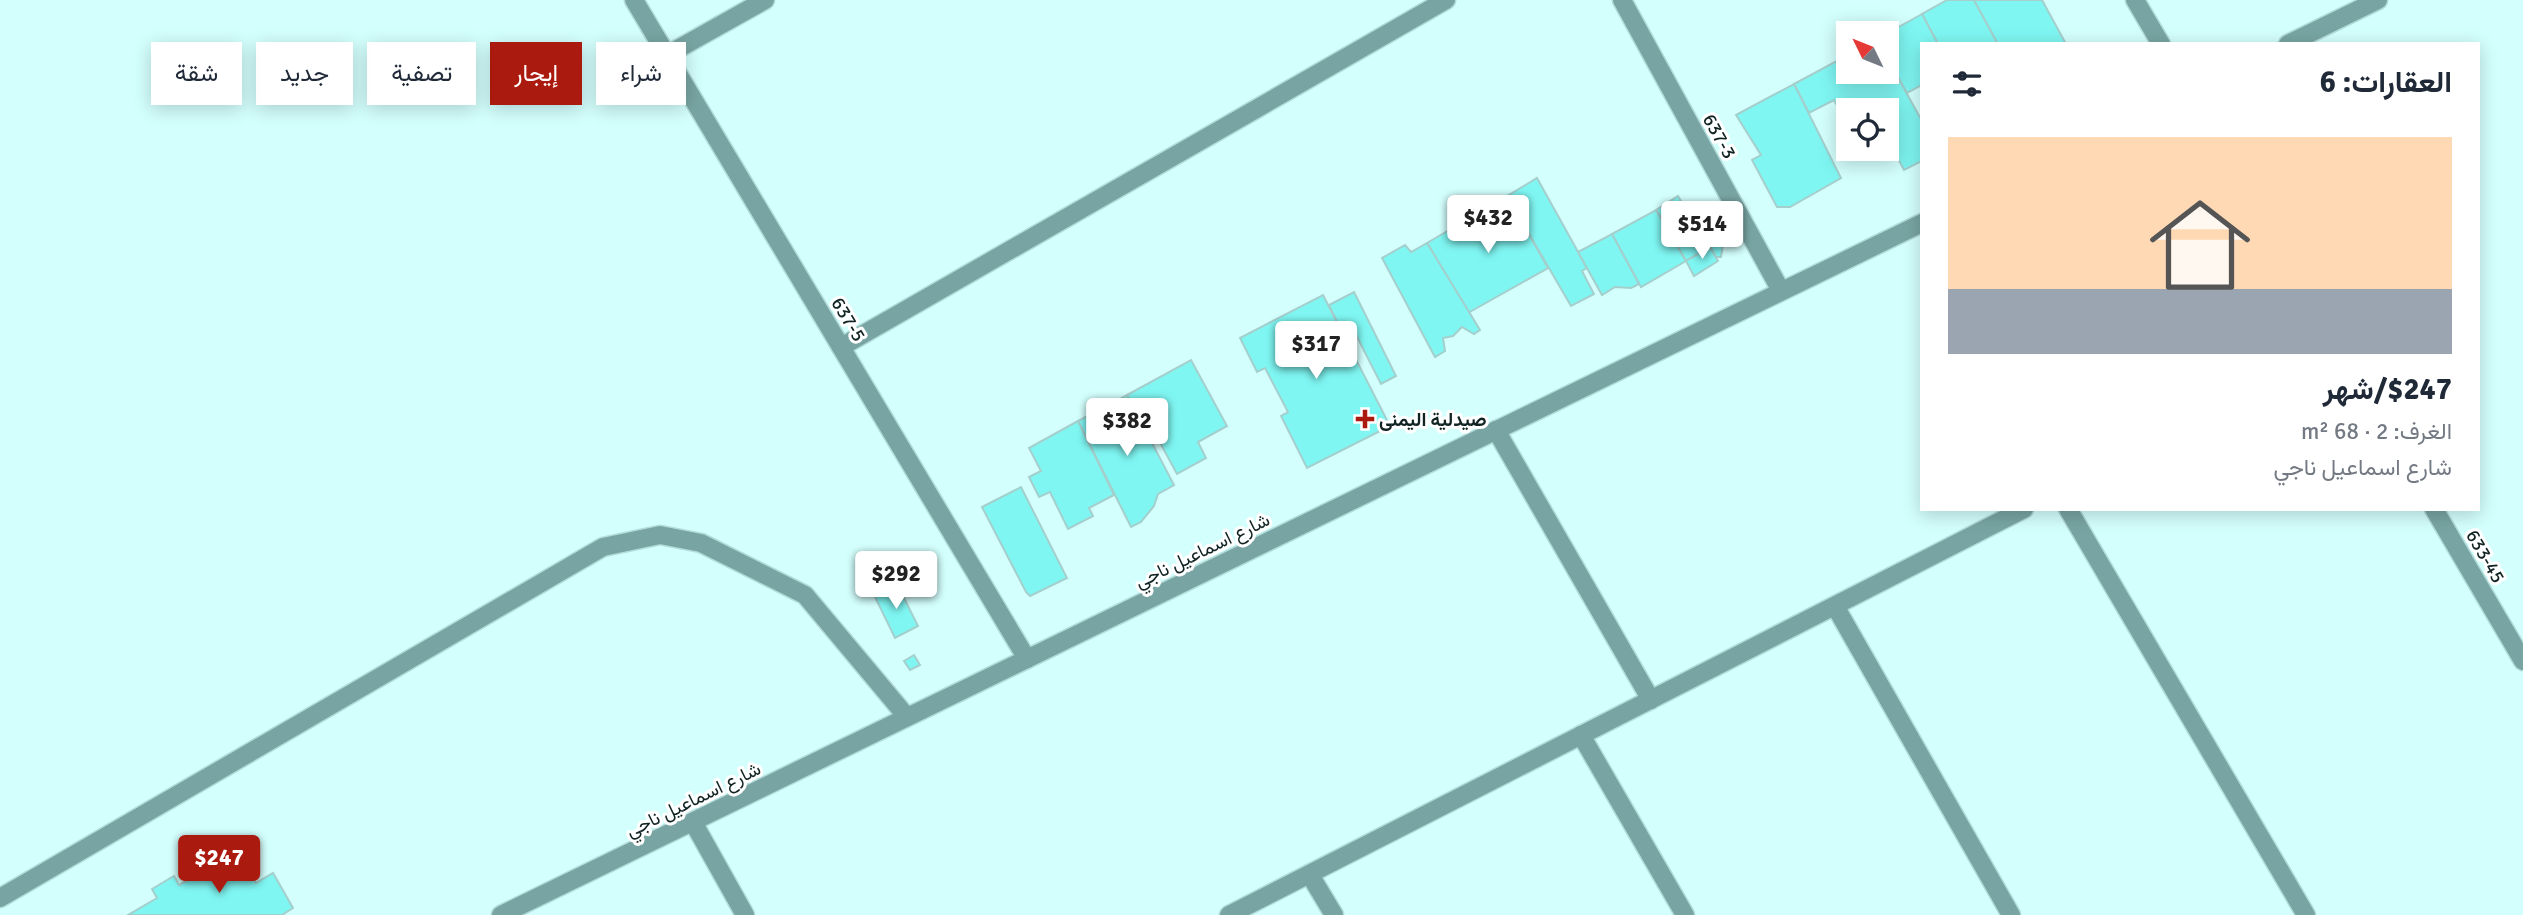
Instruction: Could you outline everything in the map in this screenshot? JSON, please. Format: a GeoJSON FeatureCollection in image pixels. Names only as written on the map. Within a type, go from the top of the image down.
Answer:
{"type":"FeatureCollection","features":[{"type":"Feature","properties":{"kind":"street","name":"637-5"},"geometry":{"type":"LineString","coordinates":[[634,0],[659,42]]}},
{"type":"Feature","properties":{"kind":"street"},"geometry":{"type":"LineString","coordinates":[[686,44],[765,0]]}},
{"type":"Feature","properties":{"kind":"street"},"geometry":{"type":"LineString","coordinates":[[841,347],[1446,0]]}},
{"type":"Feature","properties":{"kind":"street","name":"637-3"},"geometry":{"type":"LineString","coordinates":[[1622,0],[1781,291]]}},
{"type":"Feature","properties":{"kind":"street"},"geometry":{"type":"LineString","coordinates":[[2135,0],[2160,42]]}},
{"type":"Feature","properties":{"kind":"street"},"geometry":{"type":"LineString","coordinates":[[2292,42],[2378,0]]}},
{"type":"Feature","properties":{"kind":"street","name":"637-5"},"geometry":{"type":"LineString","coordinates":[[686,87],[1027,659]]}},
{"type":"Feature","properties":{"kind":"street","name":"شارع اسماعيل ناجي"},"geometry":{"type":"LineString","coordinates":[[501,915],[1920,224]]}},
{"type":"Feature","properties":{"kind":"street"},"geometry":{"type":"LineString","coordinates":[[1496,430],[1651,700]]}},
{"type":"Feature","properties":{"kind":"street"},"geometry":{"type":"LineString","coordinates":[[1229,915],[2020,511]]}},
{"type":"Feature","properties":{"kind":"street"},"geometry":{"type":"LineString","coordinates":[[2069,511],[2306,915]]}},
{"type":"Feature","properties":{"kind":"street","name":"633-45"},"geometry":{"type":"LineString","coordinates":[[2435,511],[2523,661]]}},
{"type":"Feature","properties":{"kind":"street"},"geometry":{"type":"LineString","coordinates":[[0,898],[603,547],[660,534],[701,542],[805,595],[907,717]]}},
{"type":"Feature","properties":{"kind":"street"},"geometry":{"type":"LineString","coordinates":[[1835,606],[2011,915]]}},
{"type":"Feature","properties":{"kind":"street"},"geometry":{"type":"LineString","coordinates":[[1581,736],[1685,915]]}},
{"type":"Feature","properties":{"kind":"street"},"geometry":{"type":"LineString","coordinates":[[693,822],[745,915]]}},
{"type":"Feature","properties":{"kind":"street"},"geometry":{"type":"LineString","coordinates":[[1310,875],[1334,915]]}},
{"type":"Feature","properties":{"kind":"building"},"geometry":{"type":"Polygon","coordinates":[[[1947,0],[1974,0],[1997,42],[1937,42],[1922,14],[1947,0]]]}},
{"type":"Feature","properties":{"kind":"building"},"geometry":{"type":"Polygon","coordinates":[[[1974,0],[2042,0],[2065,42],[1997,42],[1974,0]]]}},
{"type":"Feature","properties":{"kind":"building"},"geometry":{"type":"Polygon","coordinates":[[[1922,14],[1937,42],[1920,42],[1920,86],[1907,93],[1899,79],[1899,27],[1922,14]]]}},
{"type":"Feature","properties":{"kind":"building"},"geometry":{"type":"Polygon","coordinates":[[[1836,61],[1836,84],[1899,84],[1899,79],[1920,117],[1920,162],[1904,170],[1899,161],[1899,98],[1836,98],[1836,104],[1834,100],[1809,113],[1794,84],[1836,61]]]}},
{"type":"Feature","properties":{"kind":"building"},"geometry":{"type":"Polygon","coordinates":[[[1794,84],[1841,178],[1790,207],[1777,207],[1752,160],[1761,155],[1736,115],[1794,84]]]}},
{"type":"Feature","properties":{"kind":"building"},"geometry":{"type":"Polygon","coordinates":[[[1537,178],[1587,268],[1582,271],[1594,294],[1571,306],[1507,196],[1537,178]]]}},
{"type":"Feature","properties":{"kind":"building"},"geometry":{"type":"Polygon","coordinates":[[[1507,196],[1548,268],[1468,313],[1427,243],[1507,196]]]}},
{"type":"Feature","properties":{"kind":"building"},"geometry":{"type":"Polygon","coordinates":[[[1678,196],[1708,248],[1686,261],[1656,210],[1678,196]]]}},
{"type":"Feature","properties":{"kind":"building"},"geometry":{"type":"Polygon","coordinates":[[[1656,210],[1686,261],[1641,287],[1612,234],[1656,210]]]}},
{"type":"Feature","properties":{"kind":"building"},"geometry":{"type":"Polygon","coordinates":[[[1711,215],[1724,238],[1721,257],[1716,257],[1710,247],[1708,248],[1695,225],[1711,215]]]}},
{"type":"Feature","properties":{"kind":"building"},"geometry":{"type":"Polygon","coordinates":[[[1612,234],[1639,284],[1631,288],[1615,287],[1602,295],[1578,252],[1612,234]]]}},
{"type":"Feature","properties":{"kind":"building"},"geometry":{"type":"Polygon","coordinates":[[[1427,243],[1480,330],[1474,334],[1462,327],[1453,336],[1443,338],[1445,351],[1435,357],[1382,258],[1405,245],[1411,252],[1427,243]]]}},
{"type":"Feature","properties":{"kind":"building"},"geometry":{"type":"Polygon","coordinates":[[[1710,247],[1718,261],[1694,276],[1686,261],[1710,247]]]}},
{"type":"Feature","properties":{"kind":"building"},"geometry":{"type":"Polygon","coordinates":[[[1354,292],[1396,376],[1381,384],[1351,325],[1341,330],[1329,305],[1354,292]]]}},
{"type":"Feature","properties":{"kind":"building"},"geometry":{"type":"Polygon","coordinates":[[[1323,295],[1390,426],[1307,468],[1281,416],[1288,412],[1265,368],[1257,372],[1240,338],[1323,295]]]}},
{"type":"Feature","properties":{"kind":"building"},"geometry":{"type":"Polygon","coordinates":[[[1191,360],[1227,426],[1198,442],[1206,458],[1177,474],[1151,426],[1146,429],[1127,395],[1191,360]]]}},
{"type":"Feature","properties":{"kind":"building"},"geometry":{"type":"Polygon","coordinates":[[[1127,395],[1174,485],[1158,494],[1154,506],[1141,522],[1131,527],[1078,421],[1127,395]]]}},
{"type":"Feature","properties":{"kind":"building"},"geometry":{"type":"Polygon","coordinates":[[[1078,421],[1114,495],[1089,508],[1093,516],[1068,529],[1050,492],[1039,497],[1029,477],[1041,471],[1029,448],[1078,421]]]}},
{"type":"Feature","properties":{"kind":"building"},"geometry":{"type":"Polygon","coordinates":[[[1021,487],[1067,578],[1030,596],[982,507],[1021,487]]]}},
{"type":"Feature","properties":{"kind":"building"},"geometry":{"type":"Polygon","coordinates":[[[897,584],[918,626],[895,638],[874,595],[897,584]]]}},
{"type":"Feature","properties":{"kind":"building"},"geometry":{"type":"Polygon","coordinates":[[[914,655],[920,665],[910,670],[904,661],[914,655]]]}},
{"type":"Feature","properties":{"kind":"building"},"geometry":{"type":"Polygon","coordinates":[[[241,858],[256,883],[273,873],[293,908],[282,915],[128,915],[157,898],[152,889],[174,876],[179,885],[210,867],[217,879],[224,876],[221,870],[241,858]]]}},
{"type":"Feature","properties":{"kind":"place","name":"صيدلية اليمنى"},"geometry":{"type":"Point","coordinates":[1365,419]}}]}
